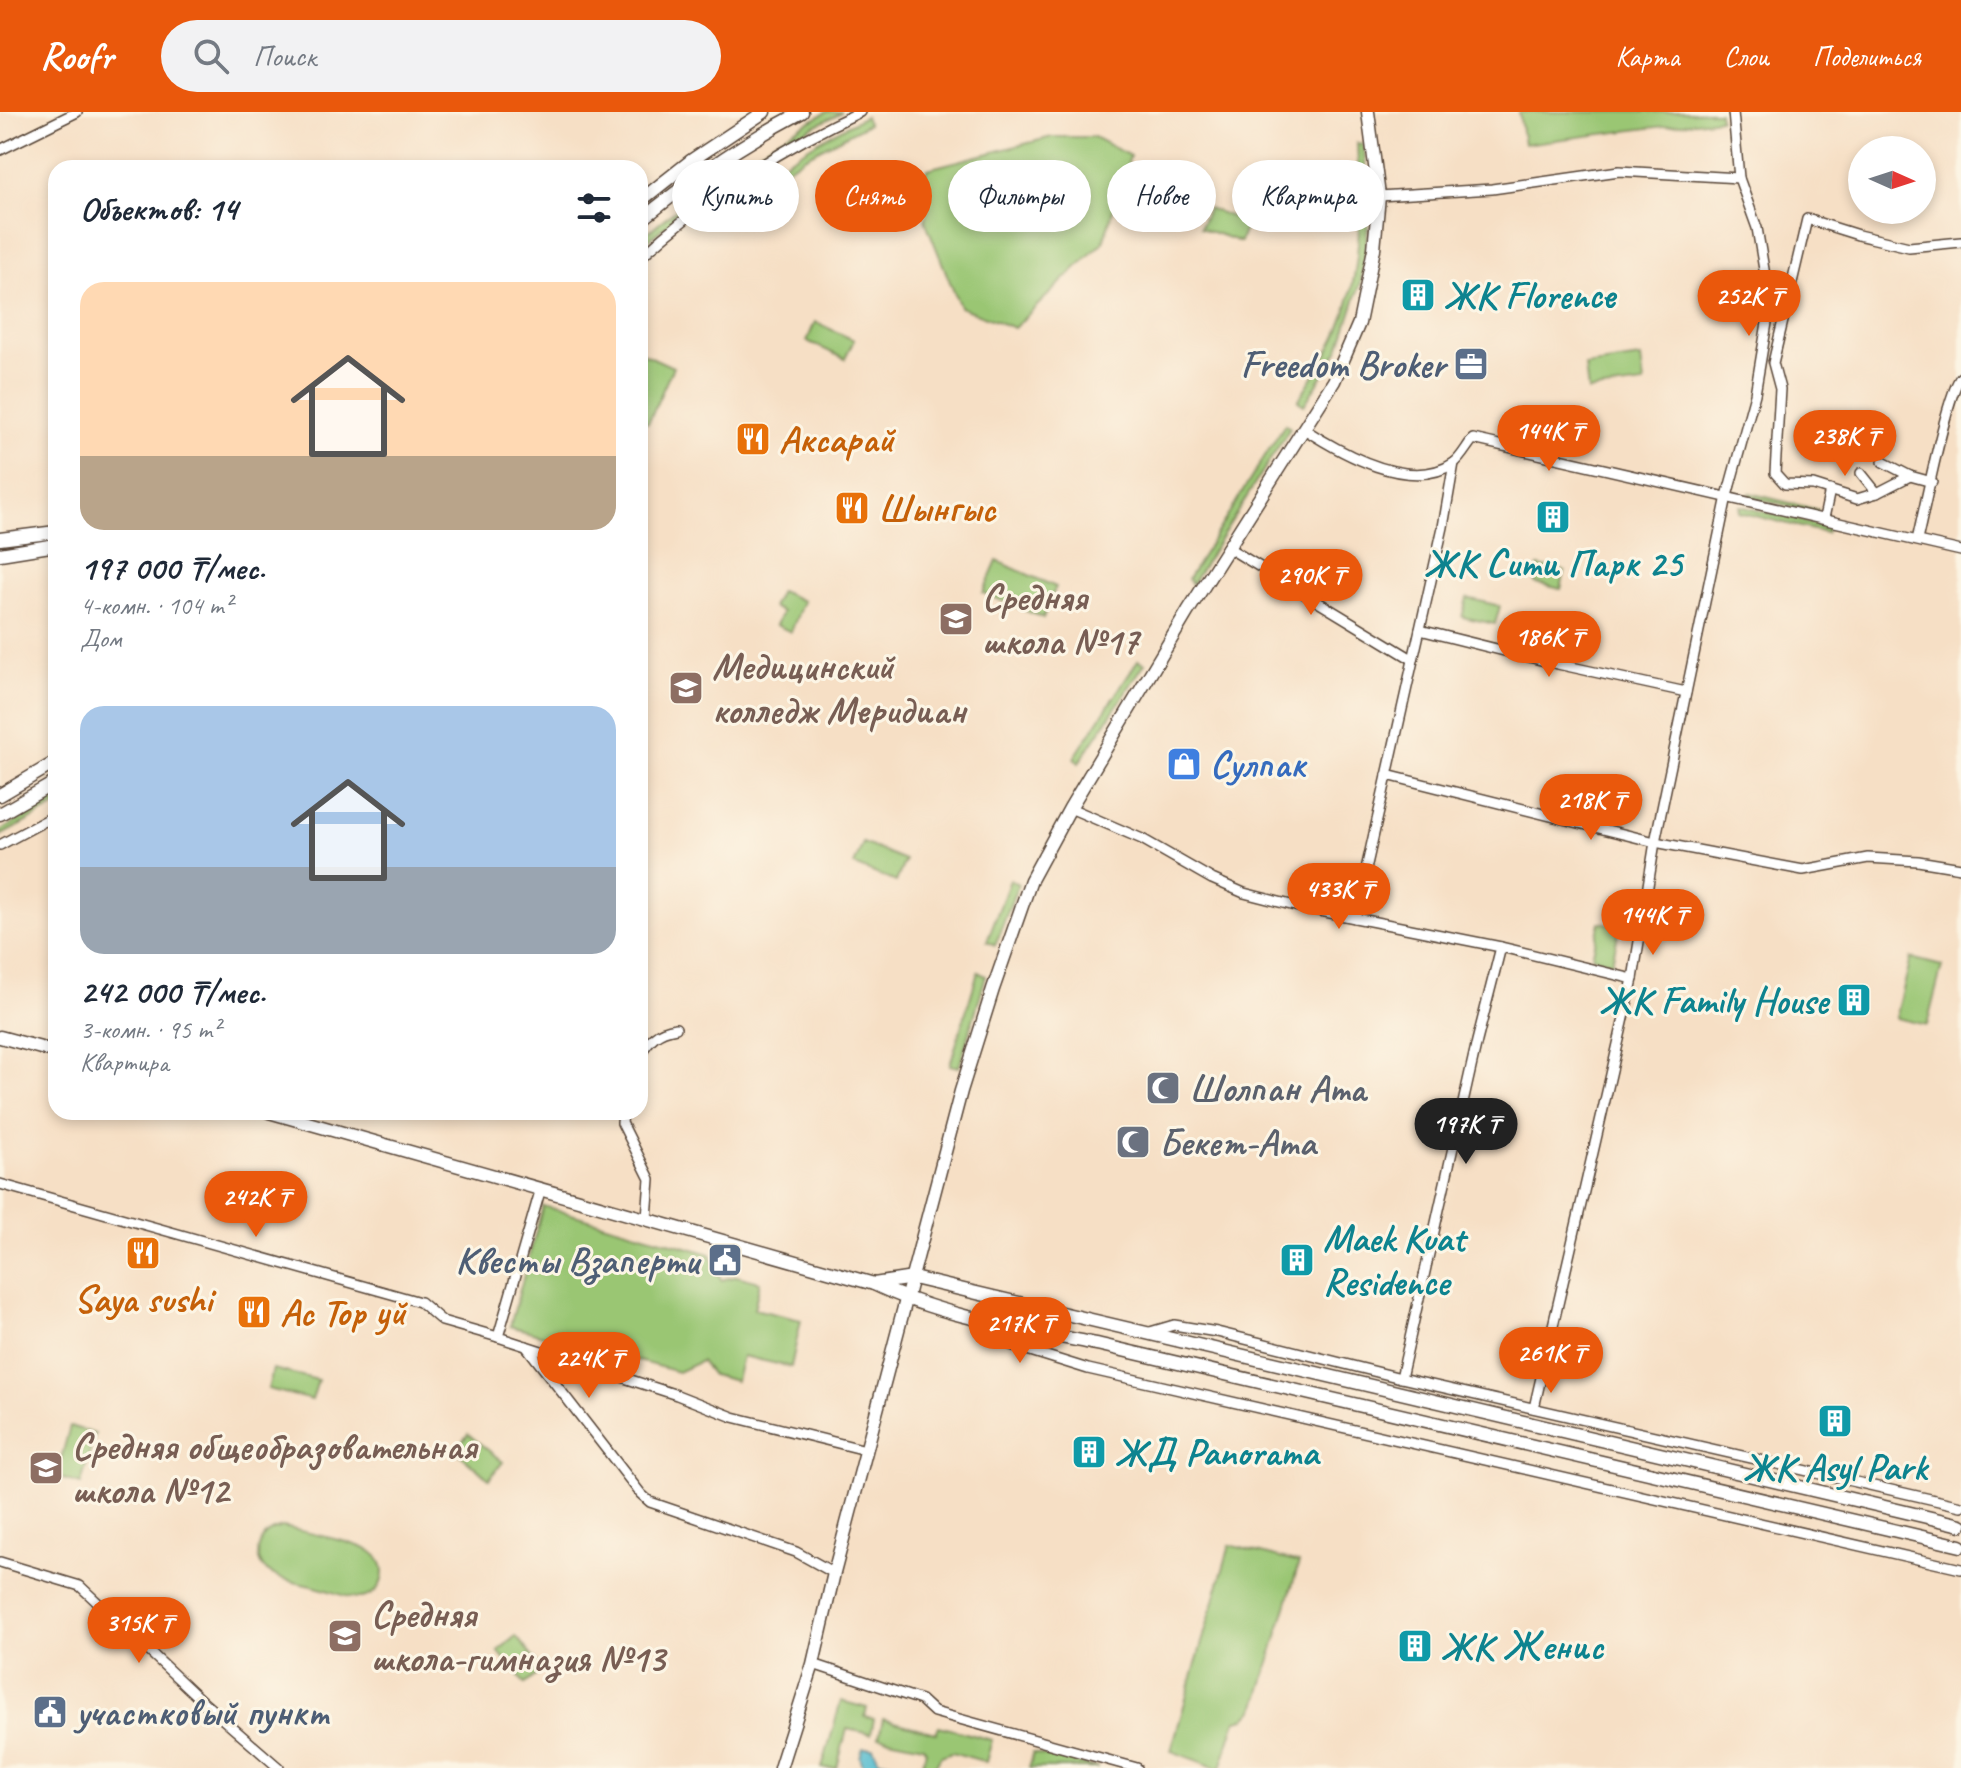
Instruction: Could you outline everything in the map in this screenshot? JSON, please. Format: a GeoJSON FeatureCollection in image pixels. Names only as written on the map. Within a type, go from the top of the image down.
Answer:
{"type":"FeatureCollection","features":[{"type":"Feature","properties":{"kind":"main road"},"geometry":{"type":"LineString","coordinates":[[648,195],[692,160],[764,112]]}},
{"type":"Feature","properties":{"kind":"main road"},"geometry":{"type":"LineString","coordinates":[[648,214],[695,176],[761,133],[802,112]]}},
{"type":"Feature","properties":{"kind":"main road"},"geometry":{"type":"LineString","coordinates":[[1368,112],[1374,160]]}},
{"type":"Feature","properties":{"kind":"main road"},"geometry":{"type":"LineString","coordinates":[[780,1768],[813,1664],[834,1573],[961,1091],[1031,880],[1070,808],[1227,547],[1334,381],[1359,323],[1376,232]]}},
{"type":"Feature","properties":{"kind":"main road"},"geometry":{"type":"LineString","coordinates":[[0,539],[48,533]]}},
{"type":"Feature","properties":{"kind":"main road"},"geometry":{"type":"LineString","coordinates":[[0,554],[48,546]]}},
{"type":"Feature","properties":{"kind":"main road"},"geometry":{"type":"LineString","coordinates":[[0,795],[48,767]]}},
{"type":"Feature","properties":{"kind":"main road"},"geometry":{"type":"LineString","coordinates":[[0,814],[48,787]]}},
{"type":"Feature","properties":{"kind":"main road"},"geometry":{"type":"LineString","coordinates":[[0,1037],[48,1050]]}},
{"type":"Feature","properties":{"kind":"main road"},"geometry":{"type":"LineString","coordinates":[[298,1120],[874,1284],[907,1300],[973,1318],[1101,1345],[1959,1546]]}},
{"type":"Feature","properties":{"kind":"main road"},"geometry":{"type":"LineString","coordinates":[[874,1284],[913,1278],[1961,1525]]}},
{"type":"Feature","properties":{"kind":"main road"},"geometry":{"type":"LineString","coordinates":[[1591,1460],[1595,1440]]}},
{"type":"Feature","properties":{"kind":"street"},"geometry":{"type":"LineString","coordinates":[[0,150],[77,112]]}},
{"type":"Feature","properties":{"kind":"street"},"geometry":{"type":"LineString","coordinates":[[648,251],[708,202],[772,159],[860,112]]}},
{"type":"Feature","properties":{"kind":"street"},"geometry":{"type":"LineString","coordinates":[[1534,1408],[1633,979],[1655,842],[1727,496],[1755,394],[1770,305],[1757,228],[1739,178],[1733,112]]}},
{"type":"Feature","properties":{"kind":"street"},"geometry":{"type":"LineString","coordinates":[[1384,196],[1492,189],[1619,171],[1739,178]]}},
{"type":"Feature","properties":{"kind":"street"},"geometry":{"type":"LineString","coordinates":[[1910,476],[1877,493],[1857,499],[1813,485],[1785,484],[1775,473],[1780,389],[1773,363],[1807,219],[1909,247],[1961,242]]}},
{"type":"Feature","properties":{"kind":"street"},"geometry":{"type":"LineString","coordinates":[[1917,540],[1946,418],[1956,383],[1961,377]]}},
{"type":"Feature","properties":{"kind":"street"},"geometry":{"type":"LineString","coordinates":[[1304,429],[1336,450],[1383,469],[1423,474],[1454,463]]}},
{"type":"Feature","properties":{"kind":"street"},"geometry":{"type":"LineString","coordinates":[[1355,918],[1443,527],[1454,463],[1473,439],[1961,551]]}},
{"type":"Feature","properties":{"kind":"street"},"geometry":{"type":"LineString","coordinates":[[1883,462],[1910,476],[1932,482]]}},
{"type":"Feature","properties":{"kind":"street"},"geometry":{"type":"LineString","coordinates":[[1861,473],[1877,493]]}},
{"type":"Feature","properties":{"kind":"street"},"geometry":{"type":"LineString","coordinates":[[1824,518],[1830,490]]}},
{"type":"Feature","properties":{"kind":"street"},"geometry":{"type":"LineString","coordinates":[[1227,547],[1412,659]]}},
{"type":"Feature","properties":{"kind":"street"},"geometry":{"type":"LineString","coordinates":[[1420,630],[1686,692]]}},
{"type":"Feature","properties":{"kind":"street"},"geometry":{"type":"LineString","coordinates":[[1387,775],[1655,842],[1803,870],[1868,858],[1961,868]]}},
{"type":"Feature","properties":{"kind":"street"},"geometry":{"type":"LineString","coordinates":[[1070,808],[1142,839],[1212,879],[1244,893],[1501,947],[1633,979]]}},
{"type":"Feature","properties":{"kind":"street"},"geometry":{"type":"LineString","coordinates":[[0,845],[48,819]]}},
{"type":"Feature","properties":{"kind":"street"},"geometry":{"type":"LineString","coordinates":[[1401,1378],[1501,947]]}},
{"type":"Feature","properties":{"kind":"street"},"geometry":{"type":"LineString","coordinates":[[648,1043],[664,1030],[676,1028]]}},
{"type":"Feature","properties":{"kind":"street"},"geometry":{"type":"LineString","coordinates":[[622,1120],[650,1179],[647,1218]]}},
{"type":"Feature","properties":{"kind":"street"},"geometry":{"type":"LineString","coordinates":[[0,1184],[420,1302],[442,1321],[677,1395],[733,1417],[866,1450]]}},
{"type":"Feature","properties":{"kind":"street"},"geometry":{"type":"LineString","coordinates":[[498,1337],[541,1188]]}},
{"type":"Feature","properties":{"kind":"street"},"geometry":{"type":"LineString","coordinates":[[973,1318],[1011,1345],[1088,1369],[1956,1568],[1959,1546]]}},
{"type":"Feature","properties":{"kind":"street"},"geometry":{"type":"LineString","coordinates":[[1144,1334],[1174,1325],[1217,1332],[1401,1378],[1961,1506]]}},
{"type":"Feature","properties":{"kind":"street"},"geometry":{"type":"LineString","coordinates":[[525,1346],[650,1502],[796,1552],[834,1573]]}},
{"type":"Feature","properties":{"kind":"street"},"geometry":{"type":"LineString","coordinates":[[0,1562],[80,1586],[203,1702],[279,1768]]}},
{"type":"Feature","properties":{"kind":"street"},"geometry":{"type":"LineString","coordinates":[[813,1664],[921,1700],[934,1712],[1137,1768]]}},
{"type":"Feature","properties":{"kind":"green space"},"geometry":{"type":"Polygon","coordinates":[[[827,112],[842,112],[758,160],[746,160],[827,112]]]}},
{"type":"Feature","properties":{"kind":"green space"},"geometry":{"type":"Polygon","coordinates":[[[1519,112],[1719,112],[1720,119],[1524,144],[1519,112]]]}},
{"type":"Feature","properties":{"kind":"green space"},"geometry":{"type":"Polygon","coordinates":[[[865,116],[868,124],[799,161],[788,160],[865,116]]]}},
{"type":"Feature","properties":{"kind":"green space"},"geometry":{"type":"Polygon","coordinates":[[[1052,137],[1094,137],[1130,156],[1129,160],[1107,160],[1107,229],[1103,242],[1014,328],[960,307],[930,232],[932,168],[948,164],[948,232],[1091,232],[1091,160],[962,160],[1052,137]]]}},
{"type":"Feature","properties":{"kind":"green space"},"geometry":{"type":"Polygon","coordinates":[[[1357,143],[1363,144],[1365,160],[1357,160],[1357,143]]]}},
{"type":"Feature","properties":{"kind":"green space"},"geometry":{"type":"Polygon","coordinates":[[[1216,211],[1232,217],[1232,232],[1244,232],[1240,242],[1211,232],[1216,232],[1216,211]]]}},
{"type":"Feature","properties":{"kind":"green space"},"geometry":{"type":"Polygon","coordinates":[[[672,213],[672,221],[648,241],[648,232],[672,213]]]}},
{"type":"Feature","properties":{"kind":"green space"},"geometry":{"type":"Polygon","coordinates":[[[1358,232],[1367,232],[1361,282],[1339,349],[1304,405],[1298,401],[1334,341],[1346,309],[1358,232]]]}},
{"type":"Feature","properties":{"kind":"green space"},"geometry":{"type":"Polygon","coordinates":[[[815,322],[854,340],[845,359],[807,341],[815,322]]]}},
{"type":"Feature","properties":{"kind":"green space"},"geometry":{"type":"Polygon","coordinates":[[[648,356],[673,367],[648,423],[648,356]]]}},
{"type":"Feature","properties":{"kind":"green space"},"geometry":{"type":"Polygon","coordinates":[[[1641,358],[1644,384],[1588,391],[1585,366],[1641,358]]]}},
{"type":"Feature","properties":{"kind":"green space"},"geometry":{"type":"Polygon","coordinates":[[[1285,424],[1290,428],[1192,584],[1188,579],[1285,424]]]}},
{"type":"Feature","properties":{"kind":"green space"},"geometry":{"type":"Polygon","coordinates":[[[1750,493],[1818,510],[1816,513],[1749,497],[1750,493]]]}},
{"type":"Feature","properties":{"kind":"green space"},"geometry":{"type":"Polygon","coordinates":[[[1740,506],[1828,528],[1826,533],[1739,512],[1740,506]]]}},
{"type":"Feature","properties":{"kind":"green space"},"geometry":{"type":"Polygon","coordinates":[[[997,561],[1056,587],[1043,618],[983,593],[997,561]]]}},
{"type":"Feature","properties":{"kind":"green space"},"geometry":{"type":"Polygon","coordinates":[[[1538,566],[1565,571],[1561,589],[1535,583],[1538,566]]]}},
{"type":"Feature","properties":{"kind":"green space"},"geometry":{"type":"Polygon","coordinates":[[[780,591],[803,601],[791,632],[776,625],[782,612],[772,607],[780,591]]]}},
{"type":"Feature","properties":{"kind":"green space"},"geometry":{"type":"Polygon","coordinates":[[[1467,598],[1500,606],[1495,624],[1462,617],[1467,598]]]}},
{"type":"Feature","properties":{"kind":"green space"},"geometry":{"type":"Polygon","coordinates":[[[1138,660],[1145,663],[1079,763],[1074,758],[1138,660]]]}},
{"type":"Feature","properties":{"kind":"green space"},"geometry":{"type":"Polygon","coordinates":[[[48,804],[48,810],[0,836],[0,831],[48,804]]]}},
{"type":"Feature","properties":{"kind":"green space"},"geometry":{"type":"Polygon","coordinates":[[[863,843],[905,860],[896,882],[854,865],[863,843]]]}},
{"type":"Feature","properties":{"kind":"green space"},"geometry":{"type":"Polygon","coordinates":[[[1010,880],[1018,884],[995,945],[987,941],[1010,880]]]}},
{"type":"Feature","properties":{"kind":"green space"},"geometry":{"type":"Polygon","coordinates":[[[1600,922],[1620,926],[1612,962],[1592,957],[1600,922]]]}},
{"type":"Feature","properties":{"kind":"green space"},"geometry":{"type":"Polygon","coordinates":[[[1911,958],[1942,966],[1927,1025],[1896,1018],[1911,958]]]}},
{"type":"Feature","properties":{"kind":"green space"},"geometry":{"type":"Polygon","coordinates":[[[978,972],[986,976],[959,1067],[950,1065],[978,972]]]}},
{"type":"Feature","properties":{"kind":"green space"},"geometry":{"type":"Polygon","coordinates":[[[543,1206],[711,1254],[721,1280],[737,1276],[760,1282],[754,1309],[801,1320],[791,1367],[742,1356],[736,1381],[712,1375],[701,1361],[678,1372],[510,1326],[543,1206]]]}},
{"type":"Feature","properties":{"kind":"green space"},"geometry":{"type":"Polygon","coordinates":[[[273,1369],[318,1380],[312,1400],[268,1389],[273,1369]]]}},
{"type":"Feature","properties":{"kind":"green space"},"geometry":{"type":"Polygon","coordinates":[[[70,1426],[95,1434],[81,1484],[56,1477],[70,1426]]]}},
{"type":"Feature","properties":{"kind":"green space"},"geometry":{"type":"Polygon","coordinates":[[[468,1434],[503,1462],[489,1479],[455,1450],[468,1434]]]}},
{"type":"Feature","properties":{"kind":"green space"},"geometry":{"type":"Polygon","coordinates":[[[283,1527],[343,1541],[372,1552],[382,1564],[380,1586],[369,1596],[356,1598],[288,1580],[268,1571],[258,1555],[260,1544],[269,1532],[283,1527]]]}},
{"type":"Feature","properties":{"kind":"green space"},"geometry":{"type":"Polygon","coordinates":[[[1230,1545],[1299,1563],[1255,1709],[1246,1718],[1236,1720],[1221,1768],[1217,1768],[1171,1751],[1230,1545]]]}},
{"type":"Feature","properties":{"kind":"green space"},"geometry":{"type":"Polygon","coordinates":[[[516,1636],[543,1670],[525,1684],[498,1651],[516,1636]]]}},
{"type":"Feature","properties":{"kind":"green space"},"geometry":{"type":"Polygon","coordinates":[[[841,1701],[867,1708],[865,1717],[874,1719],[871,1734],[847,1729],[837,1768],[822,1768],[841,1701]]]}},
{"type":"Feature","properties":{"kind":"green space"},"geometry":{"type":"Polygon","coordinates":[[[883,1719],[936,1733],[939,1726],[992,1740],[986,1762],[952,1752],[941,1756],[934,1768],[921,1768],[926,1751],[923,1746],[879,1737],[883,1719]]]}},
{"type":"Feature","properties":{"kind":"green space"},"geometry":{"type":"Polygon","coordinates":[[[1033,1753],[1098,1768],[1029,1768],[1033,1753]]]}},
{"type":"Feature","properties":{"kind":"water"},"geometry":{"type":"Polygon","coordinates":[[[863,1748],[873,1748],[879,1760],[905,1766],[864,1768],[860,1757],[863,1748]]]}},
{"type":"Feature","properties":{"kind":"place","name":"ЖК Florence"},"geometry":{"type":"Point","coordinates":[1418,295]}},
{"type":"Feature","properties":{"kind":"place","name":"Freedom Broker"},"geometry":{"type":"Point","coordinates":[1471,364]}},
{"type":"Feature","properties":{"kind":"place","name":"Аксарай"},"geometry":{"type":"Point","coordinates":[753,439]}},
{"type":"Feature","properties":{"kind":"place","name":"Шынгыс"},"geometry":{"type":"Point","coordinates":[852,508]}},
{"type":"Feature","properties":{"kind":"place","name":"ЖК Сити Парк 25"},"geometry":{"type":"Point","coordinates":[1553,517]}},
{"type":"Feature","properties":{"kind":"place","name":"Средняя школа №17"},"geometry":{"type":"Point","coordinates":[956,619]}},
{"type":"Feature","properties":{"kind":"place","name":"Медицинский колледж Меридиан"},"geometry":{"type":"Point","coordinates":[686,688]}},
{"type":"Feature","properties":{"kind":"place","name":"Сулпак"},"geometry":{"type":"Point","coordinates":[1184,764]}},
{"type":"Feature","properties":{"kind":"place","name":"ЖК Family House"},"geometry":{"type":"Point","coordinates":[1854,1000]}},
{"type":"Feature","properties":{"kind":"place","name":"Шолпан Ата"},"geometry":{"type":"Point","coordinates":[1163,1088]}},
{"type":"Feature","properties":{"kind":"place","name":"Бекет-Ата"},"geometry":{"type":"Point","coordinates":[1133,1142]}},
{"type":"Feature","properties":{"kind":"place","name":"Saya sushi"},"geometry":{"type":"Point","coordinates":[143,1253]}},
{"type":"Feature","properties":{"kind":"place","name":"Квесты Взаперти"},"geometry":{"type":"Point","coordinates":[725,1260]}},
{"type":"Feature","properties":{"kind":"place","name":"Maek Kuat Residence"},"geometry":{"type":"Point","coordinates":[1297,1260]}},
{"type":"Feature","properties":{"kind":"place","name":"Ас Тор уй"},"geometry":{"type":"Point","coordinates":[254,1312]}},
{"type":"Feature","properties":{"kind":"place","name":"ЖК Asyl Park"},"geometry":{"type":"Point","coordinates":[1835,1421]}},
{"type":"Feature","properties":{"kind":"place","name":"ЖД Panorama"},"geometry":{"type":"Point","coordinates":[1089,1452]}},
{"type":"Feature","properties":{"kind":"place","name":"Средняя общеобразовательная школа №12"},"geometry":{"type":"Point","coordinates":[46,1468]}},
{"type":"Feature","properties":{"kind":"place","name":"Средняя школа-гимназия №13"},"geometry":{"type":"Point","coordinates":[345,1636]}},
{"type":"Feature","properties":{"kind":"place","name":"ЖК Женис"},"geometry":{"type":"Point","coordinates":[1415,1646]}},
{"type":"Feature","properties":{"kind":"place","name":"участковый пункт"},"geometry":{"type":"Point","coordinates":[50,1712]}}]}
